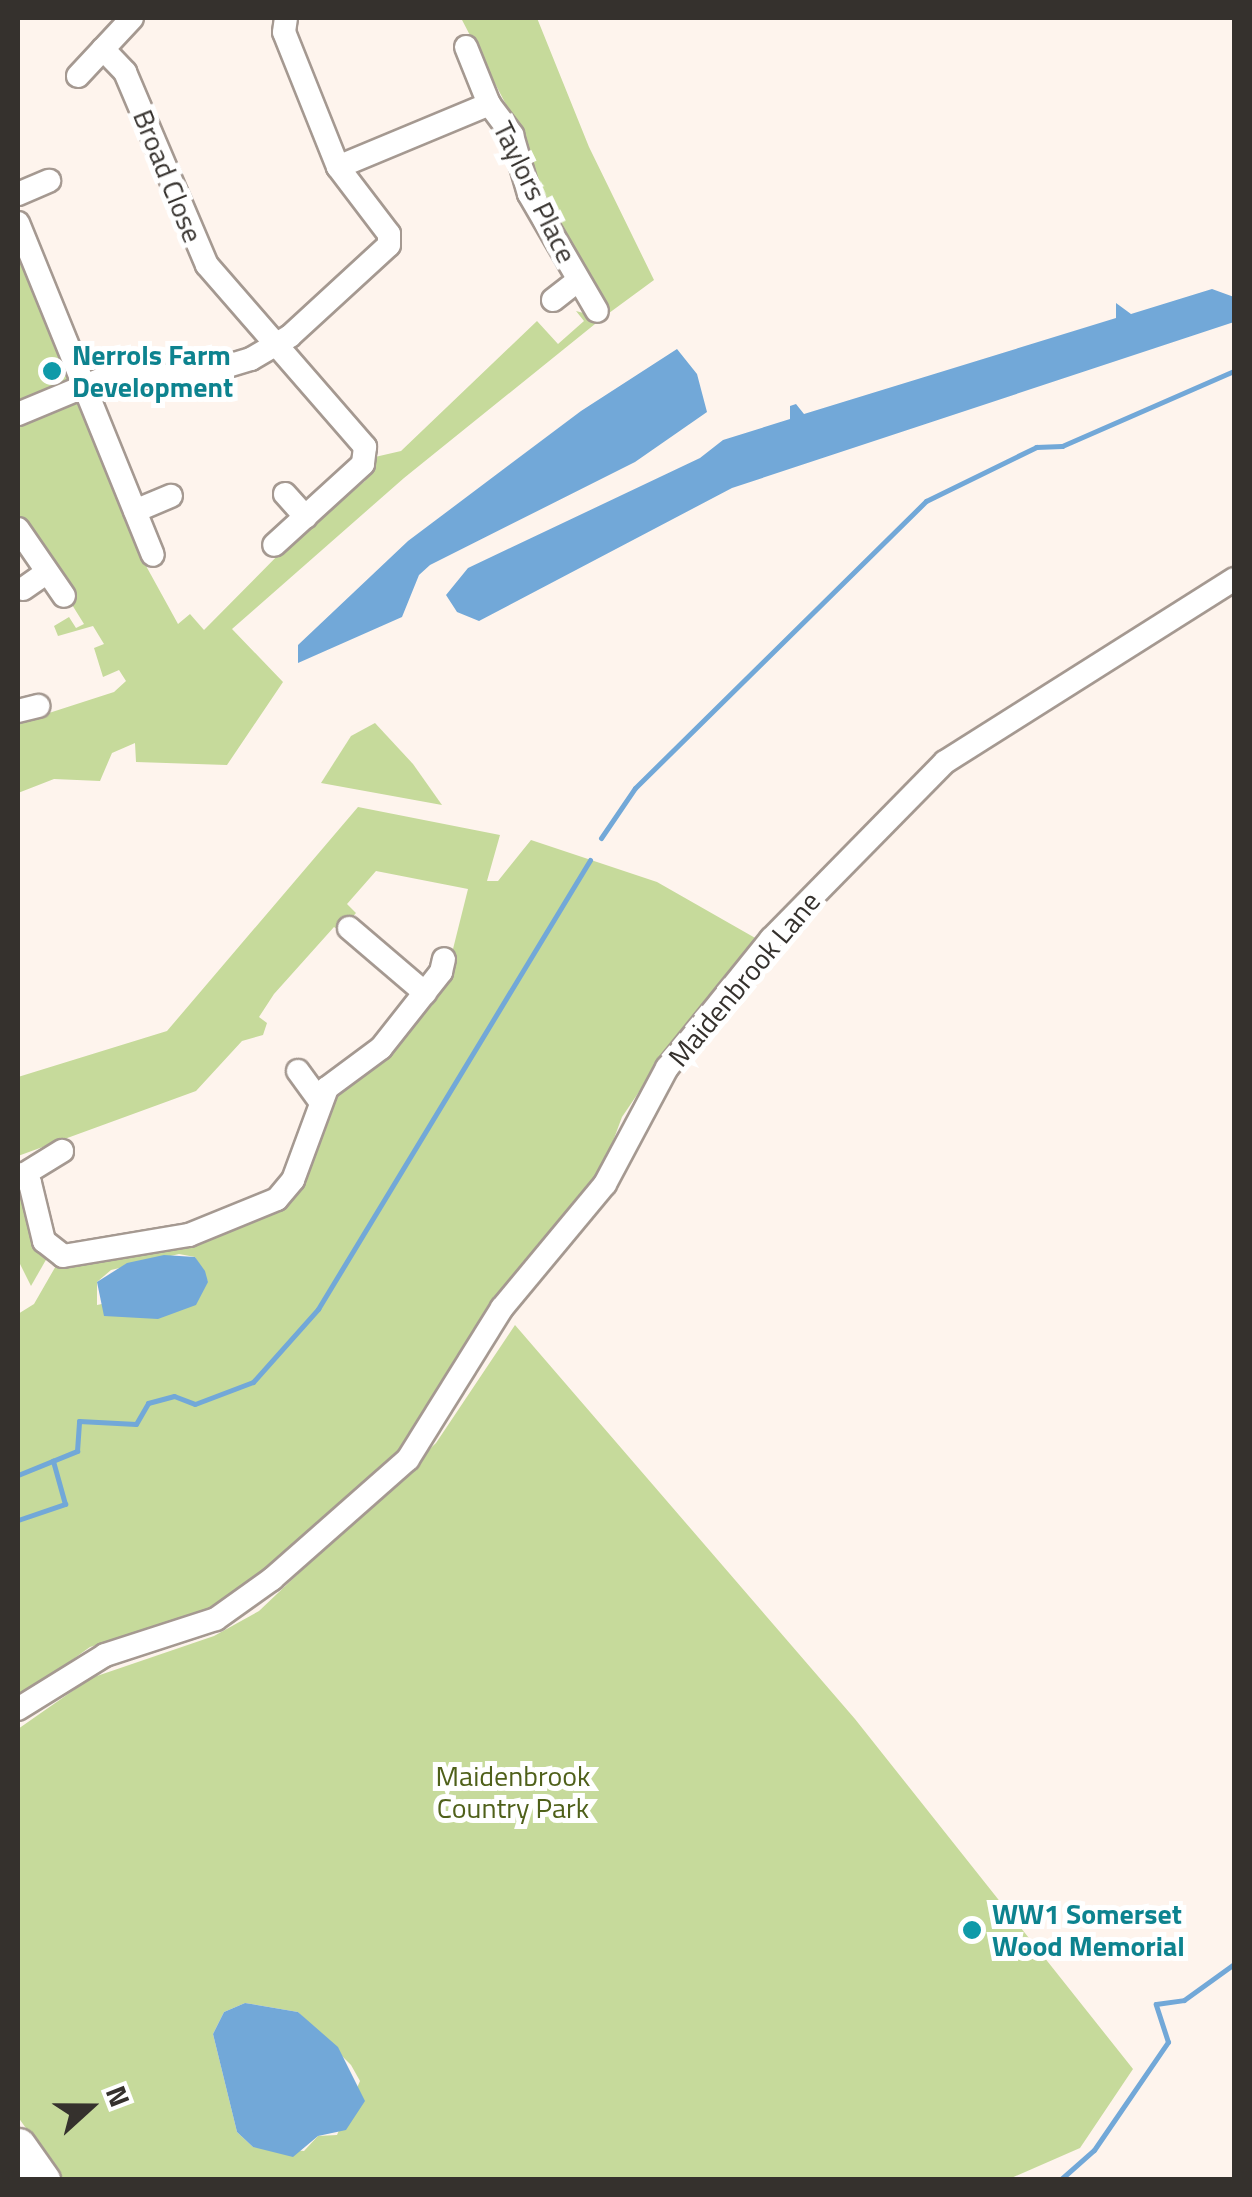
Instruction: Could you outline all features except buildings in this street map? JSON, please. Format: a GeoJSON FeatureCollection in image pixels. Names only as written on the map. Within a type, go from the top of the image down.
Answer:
{"type":"FeatureCollection","features":[{"type":"Feature","properties":{"kind":"main road"},"geometry":{"type":"LineString","coordinates":[[18,2146],[42,2180]]}},
{"type":"Feature","properties":{"kind":"street"},"geometry":{"type":"LineString","coordinates":[[78,76],[132,18]]}},
{"type":"Feature","properties":{"kind":"street"},"geometry":{"type":"LineString","coordinates":[[18,414],[84,385],[125,376],[201,374],[276,345],[389,245],[389,234],[338,167],[284,32],[286,18]]}},
{"type":"Feature","properties":{"kind":"street","name":"Taylors Place"},"geometry":{"type":"LineString","coordinates":[[466,47],[489,104],[512,135],[524,181],[558,234],[576,282],[597,310]]}},
{"type":"Feature","properties":{"kind":"street","name":"Broad Close"},"geometry":{"type":"LineString","coordinates":[[103,49],[126,72],[197,250],[366,452],[363,464],[306,516]]}},
{"type":"Feature","properties":{"kind":"street","name":"Taylors Place"},"geometry":{"type":"LineString","coordinates":[[338,167],[489,104]]}},
{"type":"Feature","properties":{"kind":"street"},"geometry":{"type":"LineString","coordinates":[[18,194],[49,181]]}},
{"type":"Feature","properties":{"kind":"street"},"geometry":{"type":"LineString","coordinates":[[18,223],[153,555]]}},
{"type":"Feature","properties":{"kind":"street","name":"Taylors Place"},"geometry":{"type":"LineString","coordinates":[[553,300],[576,282]]}},
{"type":"Feature","properties":{"kind":"street"},"geometry":{"type":"LineString","coordinates":[[274,545],[306,516],[285,494]]}},
{"type":"Feature","properties":{"kind":"street"},"geometry":{"type":"LineString","coordinates":[[135,511],[171,496]]}},
{"type":"Feature","properties":{"kind":"street"},"geometry":{"type":"LineString","coordinates":[[18,530],[64,596]]}},
{"type":"Feature","properties":{"kind":"street"},"geometry":{"type":"LineString","coordinates":[[23,589],[47,572]]}},
{"type":"Feature","properties":{"kind":"street","name":"Maidenbrook Lane"},"geometry":{"type":"LineString","coordinates":[[18,1708],[106,1656],[216,1619],[272,1579],[408,1460],[502,1308],[605,1184],[667,1068],[771,939],[945,762],[1234,579]]}},
{"type":"Feature","properties":{"kind":"street"},"geometry":{"type":"LineString","coordinates":[[349,928],[424,993]]}},
{"type":"Feature","properties":{"kind":"street"},"geometry":{"type":"LineString","coordinates":[[62,1151],[20,1175],[37,1202],[44,1241],[63,1256],[189,1235],[277,1199],[293,1180],[319,1100],[381,1048],[424,993],[444,958]]}},
{"type":"Feature","properties":{"kind":"street"},"geometry":{"type":"LineString","coordinates":[[298,1071],[319,1100]]}},
{"type":"Feature","properties":{"kind":"green space"},"geometry":{"type":"Polygon","coordinates":[[[461,18],[537,18],[589,147],[654,280],[605,316],[606,303],[540,194],[515,122],[461,18]]]}},
{"type":"Feature","properties":{"kind":"green space"},"geometry":{"type":"Polygon","coordinates":[[[18,244],[145,564],[178,624],[190,614],[204,630],[291,542],[365,481],[375,457],[401,451],[537,321],[558,344],[584,321],[576,311],[591,315],[595,324],[404,478],[232,629],[283,682],[227,765],[136,762],[135,743],[112,753],[100,781],[54,779],[18,793],[18,723],[114,692],[126,681],[119,670],[103,677],[94,648],[104,644],[93,626],[58,636],[54,626],[69,617],[76,628],[84,624],[18,518],[18,244]]]}},
{"type":"Feature","properties":{"kind":"green space"},"geometry":{"type":"Polygon","coordinates":[[[375,723],[413,764],[442,805],[321,783],[351,736],[375,723]]]}},
{"type":"Feature","properties":{"kind":"green space"},"geometry":{"type":"Polygon","coordinates":[[[358,807],[500,835],[487,881],[498,881],[531,840],[657,882],[757,939],[643,1086],[622,1117],[600,1176],[403,1451],[220,1608],[90,1647],[18,1699],[18,1314],[34,1304],[57,1264],[268,1211],[332,1097],[446,977],[468,889],[376,871],[347,904],[356,913],[340,931],[334,927],[274,994],[259,1017],[267,1023],[263,1035],[242,1041],[196,1091],[18,1156],[18,1077],[167,1031],[358,807]],[[179,1254],[111,1270],[97,1282],[97,1305],[208,1282],[195,1257],[179,1254]]]}},
{"type":"Feature","properties":{"kind":"green space"},"geometry":{"type":"Polygon","coordinates":[[[18,1183],[47,1258],[31,1286],[18,1260],[18,1183]]]}},
{"type":"Feature","properties":{"kind":"green space","name":"Maidenbrook Country Park"},"geometry":{"type":"Polygon","coordinates":[[[515,1325],[855,1719],[1133,2069],[1080,2148],[1009,2179],[62,2179],[18,2117],[18,1729],[91,1678],[214,1636],[259,1611],[436,1443],[515,1325]],[[245,2003],[224,2012],[213,2034],[237,2132],[253,2147],[304,2151],[318,2136],[337,2135],[360,2081],[351,2065],[298,2012],[245,2003]]]}},
{"type":"Feature","properties":{"kind":"water"},"geometry":{"type":"Polygon","coordinates":[[[1212,289],[1234,297],[1234,322],[732,488],[479,621],[457,612],[446,595],[468,568],[700,458],[723,440],[790,419],[790,406],[796,404],[804,414],[1116,318],[1116,303],[1131,314],[1212,289]]]}},
{"type":"Feature","properties":{"kind":"water"},"geometry":{"type":"Polygon","coordinates":[[[677,349],[697,374],[707,412],[635,462],[430,565],[419,575],[402,617],[298,663],[298,645],[408,541],[581,411],[677,349]]]}},
{"type":"Feature","properties":{"kind":"water"},"geometry":{"type":"Polygon","coordinates":[[[164,1255],[195,1257],[205,1271],[208,1282],[196,1305],[158,1319],[104,1316],[97,1282],[127,1263],[164,1255]]]}},
{"type":"Feature","properties":{"kind":"water"},"geometry":{"type":"Polygon","coordinates":[[[245,2003],[298,2012],[338,2047],[365,2101],[346,2130],[318,2136],[293,2157],[253,2147],[237,2132],[213,2034],[224,2012],[245,2003]]]}},
{"type":"Feature","properties":{"kind":"waterway"},"geometry":{"type":"LineString","coordinates":[[601,838],[635,788],[926,501],[1036,447],[1062,446],[1234,371]]}},
{"type":"Feature","properties":{"kind":"waterway"},"geometry":{"type":"LineString","coordinates":[[18,1475],[77,1451],[79,1421],[136,1424],[148,1403],[174,1396],[195,1404],[253,1382],[318,1309],[590,860]]}},
{"type":"Feature","properties":{"kind":"waterway"},"geometry":{"type":"LineString","coordinates":[[18,1520],[65,1504],[53,1461]]}},
{"type":"Feature","properties":{"kind":"waterway"},"geometry":{"type":"LineString","coordinates":[[1060,2180],[1094,2150],[1168,2042],[1156,2004],[1184,2000],[1234,1964]]}},
{"type":"Feature","properties":{"kind":"place","name":"Nerrols Farm Development"},"geometry":{"type":"Point","coordinates":[52,371]}},
{"type":"Feature","properties":{"kind":"place","name":"WW1 Somerset Wood Memorial"},"geometry":{"type":"Point","coordinates":[972,1930]}}]}
